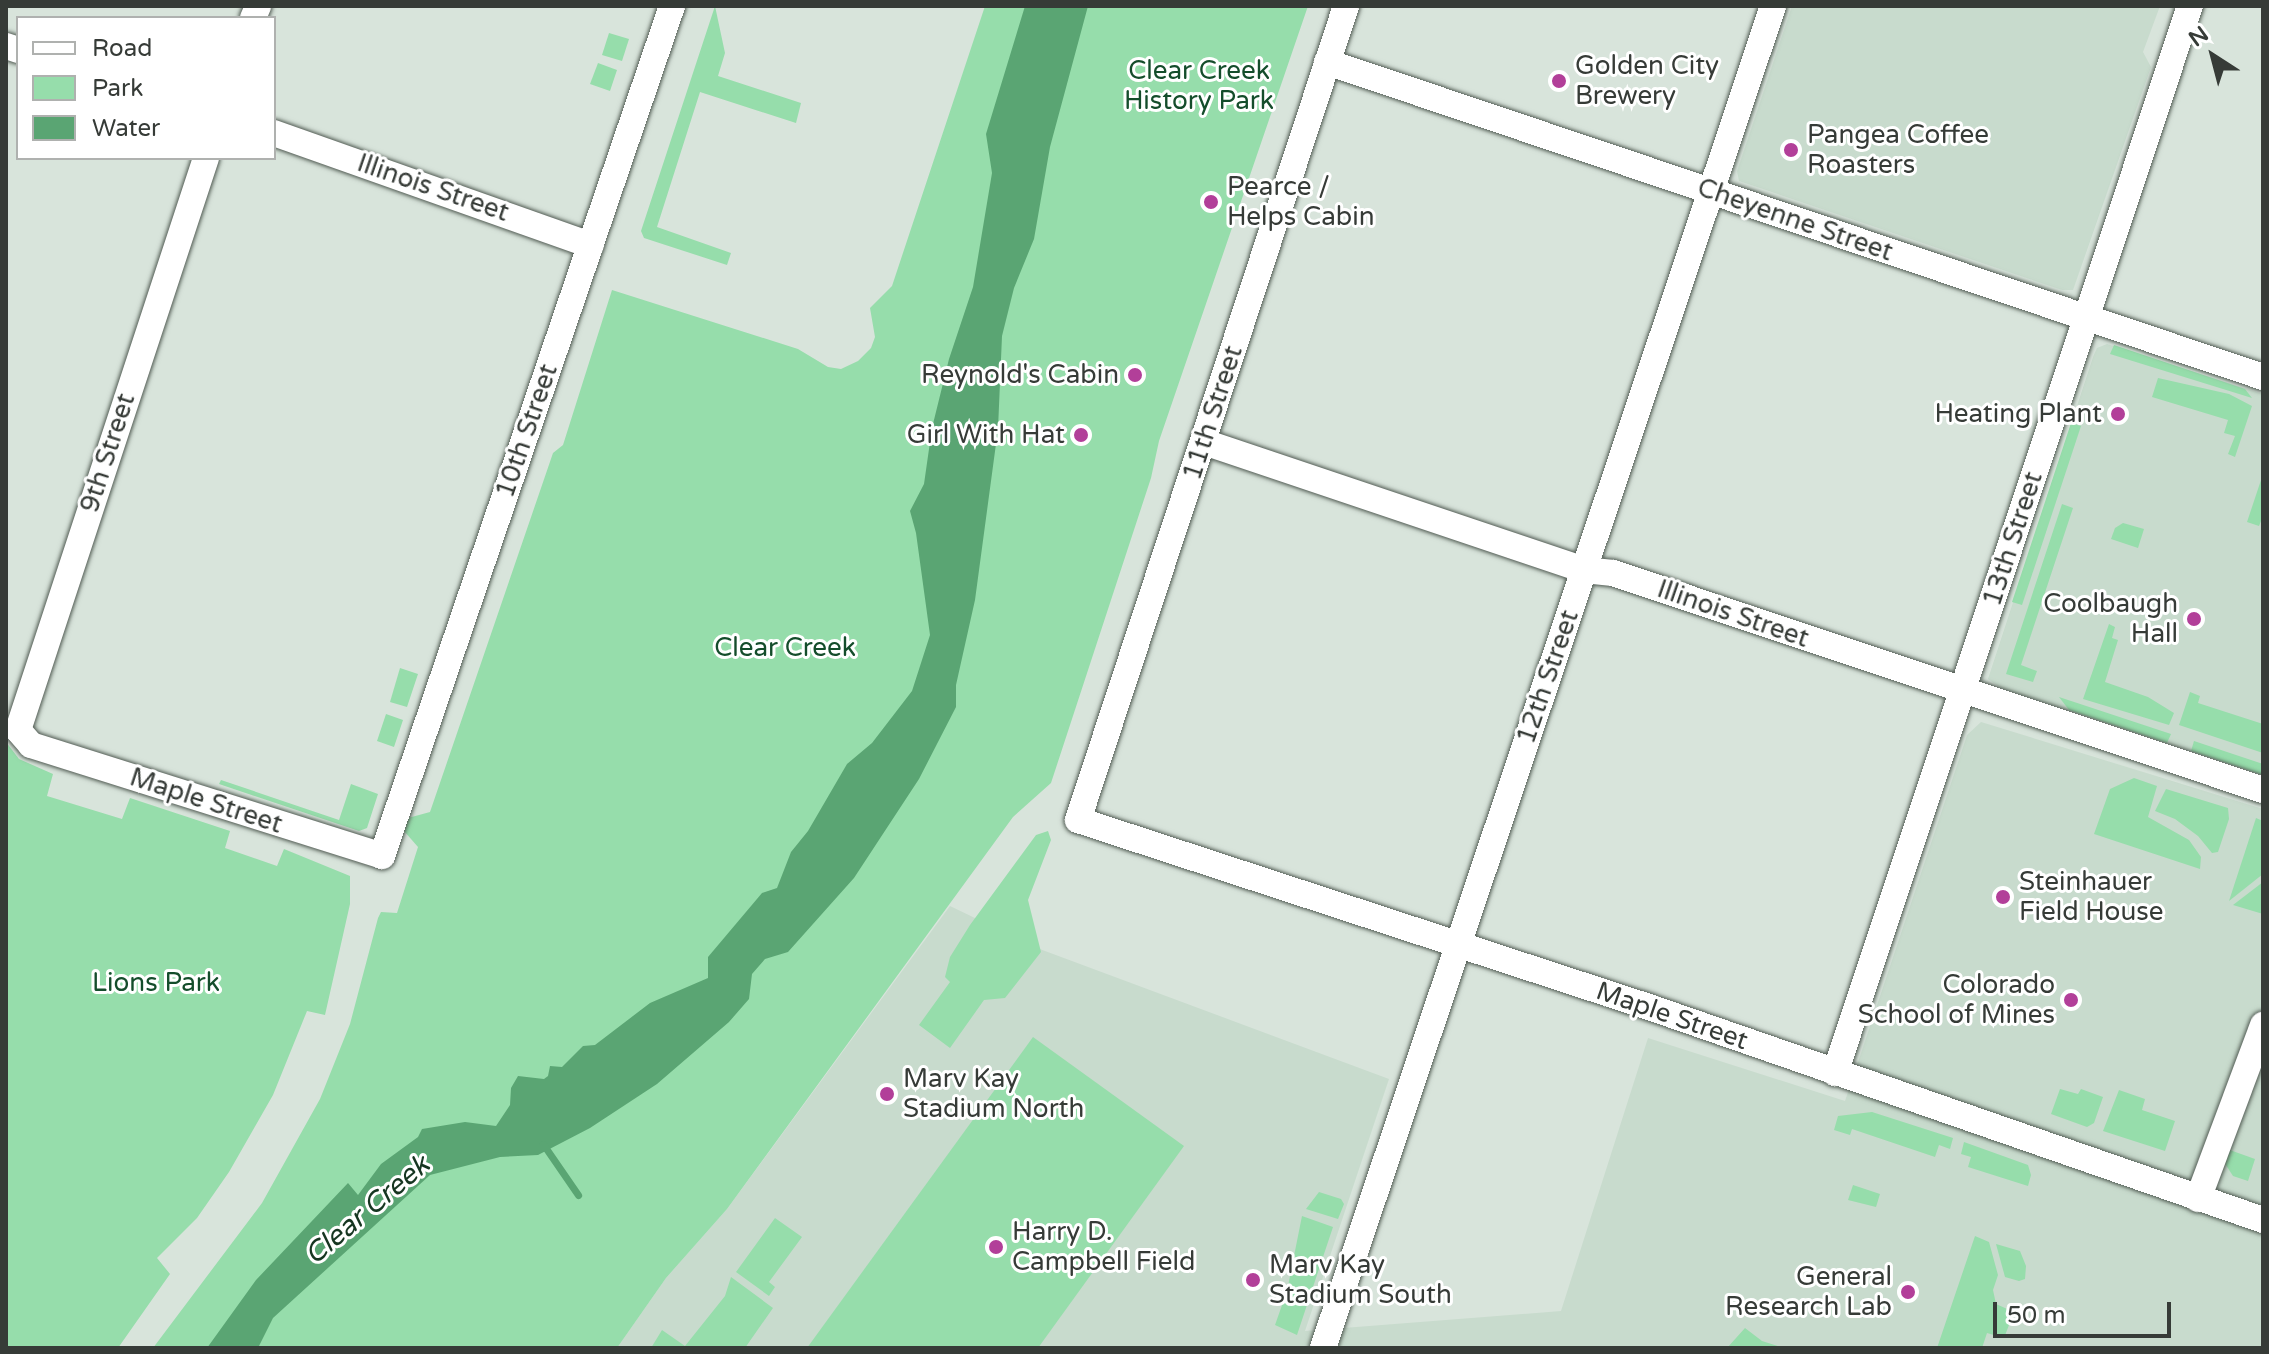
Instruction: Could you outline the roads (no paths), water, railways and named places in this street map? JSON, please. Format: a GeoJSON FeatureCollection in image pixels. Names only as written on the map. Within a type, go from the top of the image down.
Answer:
{"type":"FeatureCollection","features":[{"type":"Feature","properties":{"kind":"street","name":"10th Street"},"geometry":{"type":"LineString","coordinates":[[382,856],[672,6]]}},
{"type":"Feature","properties":{"kind":"street","name":"11th Street"},"geometry":{"type":"LineString","coordinates":[[1078,820],[1346,6]]}},
{"type":"Feature","properties":{"kind":"street","name":"12th Street"},"geometry":{"type":"LineString","coordinates":[[1323,1348],[1773,6]]}},
{"type":"Feature","properties":{"kind":"street","name":"13th Street"},"geometry":{"type":"LineString","coordinates":[[1835,1073],[2190,6]]}},
{"type":"Feature","properties":{"kind":"street","name":"Cheyenne Street"},"geometry":{"type":"LineString","coordinates":[[1327,62],[2263,377]]}},
{"type":"Feature","properties":{"kind":"street","name":"Illinois Street"},"geometry":{"type":"LineString","coordinates":[[276,134],[591,245]]}},
{"type":"Feature","properties":{"kind":"street","name":"9th Street"},"geometry":{"type":"LineString","coordinates":[[31,745],[18,730],[26,703],[205,160]]}},
{"type":"Feature","properties":{"kind":"street","name":"Illinois Street"},"geometry":{"type":"LineString","coordinates":[[1204,442],[1584,570],[1613,573],[2263,790]]}},
{"type":"Feature","properties":{"kind":"street","name":"Maple Street"},"geometry":{"type":"LineString","coordinates":[[31,745],[382,856]]}},
{"type":"Feature","properties":{"kind":"street","name":"Maple Street"},"geometry":{"type":"LineString","coordinates":[[1078,820],[1459,944],[2263,1220]]}},
{"type":"Feature","properties":{"kind":"street"},"geometry":{"type":"LineString","coordinates":[[2198,1199],[2263,1025]]}},
{"type":"Feature","properties":{"kind":"water","name":"Clear Creek"},"geometry":{"type":"Polygon","coordinates":[[[1025,6],[1088,6],[1050,147],[1034,239],[1014,288],[1002,336],[998,429],[975,600],[956,685],[956,707],[919,779],[854,878],[788,952],[765,959],[752,974],[749,999],[729,1022],[657,1084],[590,1128],[538,1155],[500,1157],[430,1175],[273,1318],[258,1348],[207,1348],[256,1280],[348,1183],[358,1195],[381,1164],[418,1137],[422,1129],[465,1122],[496,1126],[510,1105],[511,1088],[518,1076],[544,1079],[550,1066],[562,1067],[583,1046],[595,1045],[650,1003],[708,978],[708,957],[762,893],[777,888],[791,852],[808,831],[847,764],[872,743],[912,691],[930,635],[916,533],[910,511],[924,484],[932,428],[949,359],[973,287],[992,173],[986,134],[1025,6]]]}},
{"type":"Feature","properties":{"kind":"waterway"},"geometry":{"type":"LineString","coordinates":[[543,1144],[578,1195]]}},
{"type":"Feature","properties":{"kind":"place","name":"Golden City Brewery"},"geometry":{"type":"Point","coordinates":[1559,81]}},
{"type":"Feature","properties":{"kind":"place","name":"Pangea Coffee Roasters"},"geometry":{"type":"Point","coordinates":[1791,150]}},
{"type":"Feature","properties":{"kind":"place","name":"Pearce / Helps Cabin"},"geometry":{"type":"Point","coordinates":[1211,202]}},
{"type":"Feature","properties":{"kind":"place","name":"Reynold's Cabin"},"geometry":{"type":"Point","coordinates":[1135,375]}},
{"type":"Feature","properties":{"kind":"place","name":"Heating Plant"},"geometry":{"type":"Point","coordinates":[2118,414]}},
{"type":"Feature","properties":{"kind":"place","name":"Girl With Hat"},"geometry":{"type":"Point","coordinates":[1081,435]}},
{"type":"Feature","properties":{"kind":"place","name":"Coolbaugh Hall"},"geometry":{"type":"Point","coordinates":[2194,619]}},
{"type":"Feature","properties":{"kind":"place","name":"Steinhauer Field House"},"geometry":{"type":"Point","coordinates":[2003,897]}},
{"type":"Feature","properties":{"kind":"place","name":"Colorado School of Mines"},"geometry":{"type":"Point","coordinates":[2071,1000]}},
{"type":"Feature","properties":{"kind":"place","name":"Marv Kay Stadium North"},"geometry":{"type":"Point","coordinates":[887,1094]}},
{"type":"Feature","properties":{"kind":"place","name":"Harry D. Campbell Field"},"geometry":{"type":"Point","coordinates":[996,1247]}},
{"type":"Feature","properties":{"kind":"place","name":"Marv Kay Stadium South"},"geometry":{"type":"Point","coordinates":[1253,1280]}},
{"type":"Feature","properties":{"kind":"place","name":"General Research Lab"},"geometry":{"type":"Point","coordinates":[1908,1292]}},
{"type":"Feature","properties":{"kind":"park label","name":"Clear Creek History Park"},"geometry":{"type":"Point","coordinates":[1199,86]}},
{"type":"Feature","properties":{"kind":"park label","name":"Lions Park"},"geometry":{"type":"Point","coordinates":[156,983]}}]}
